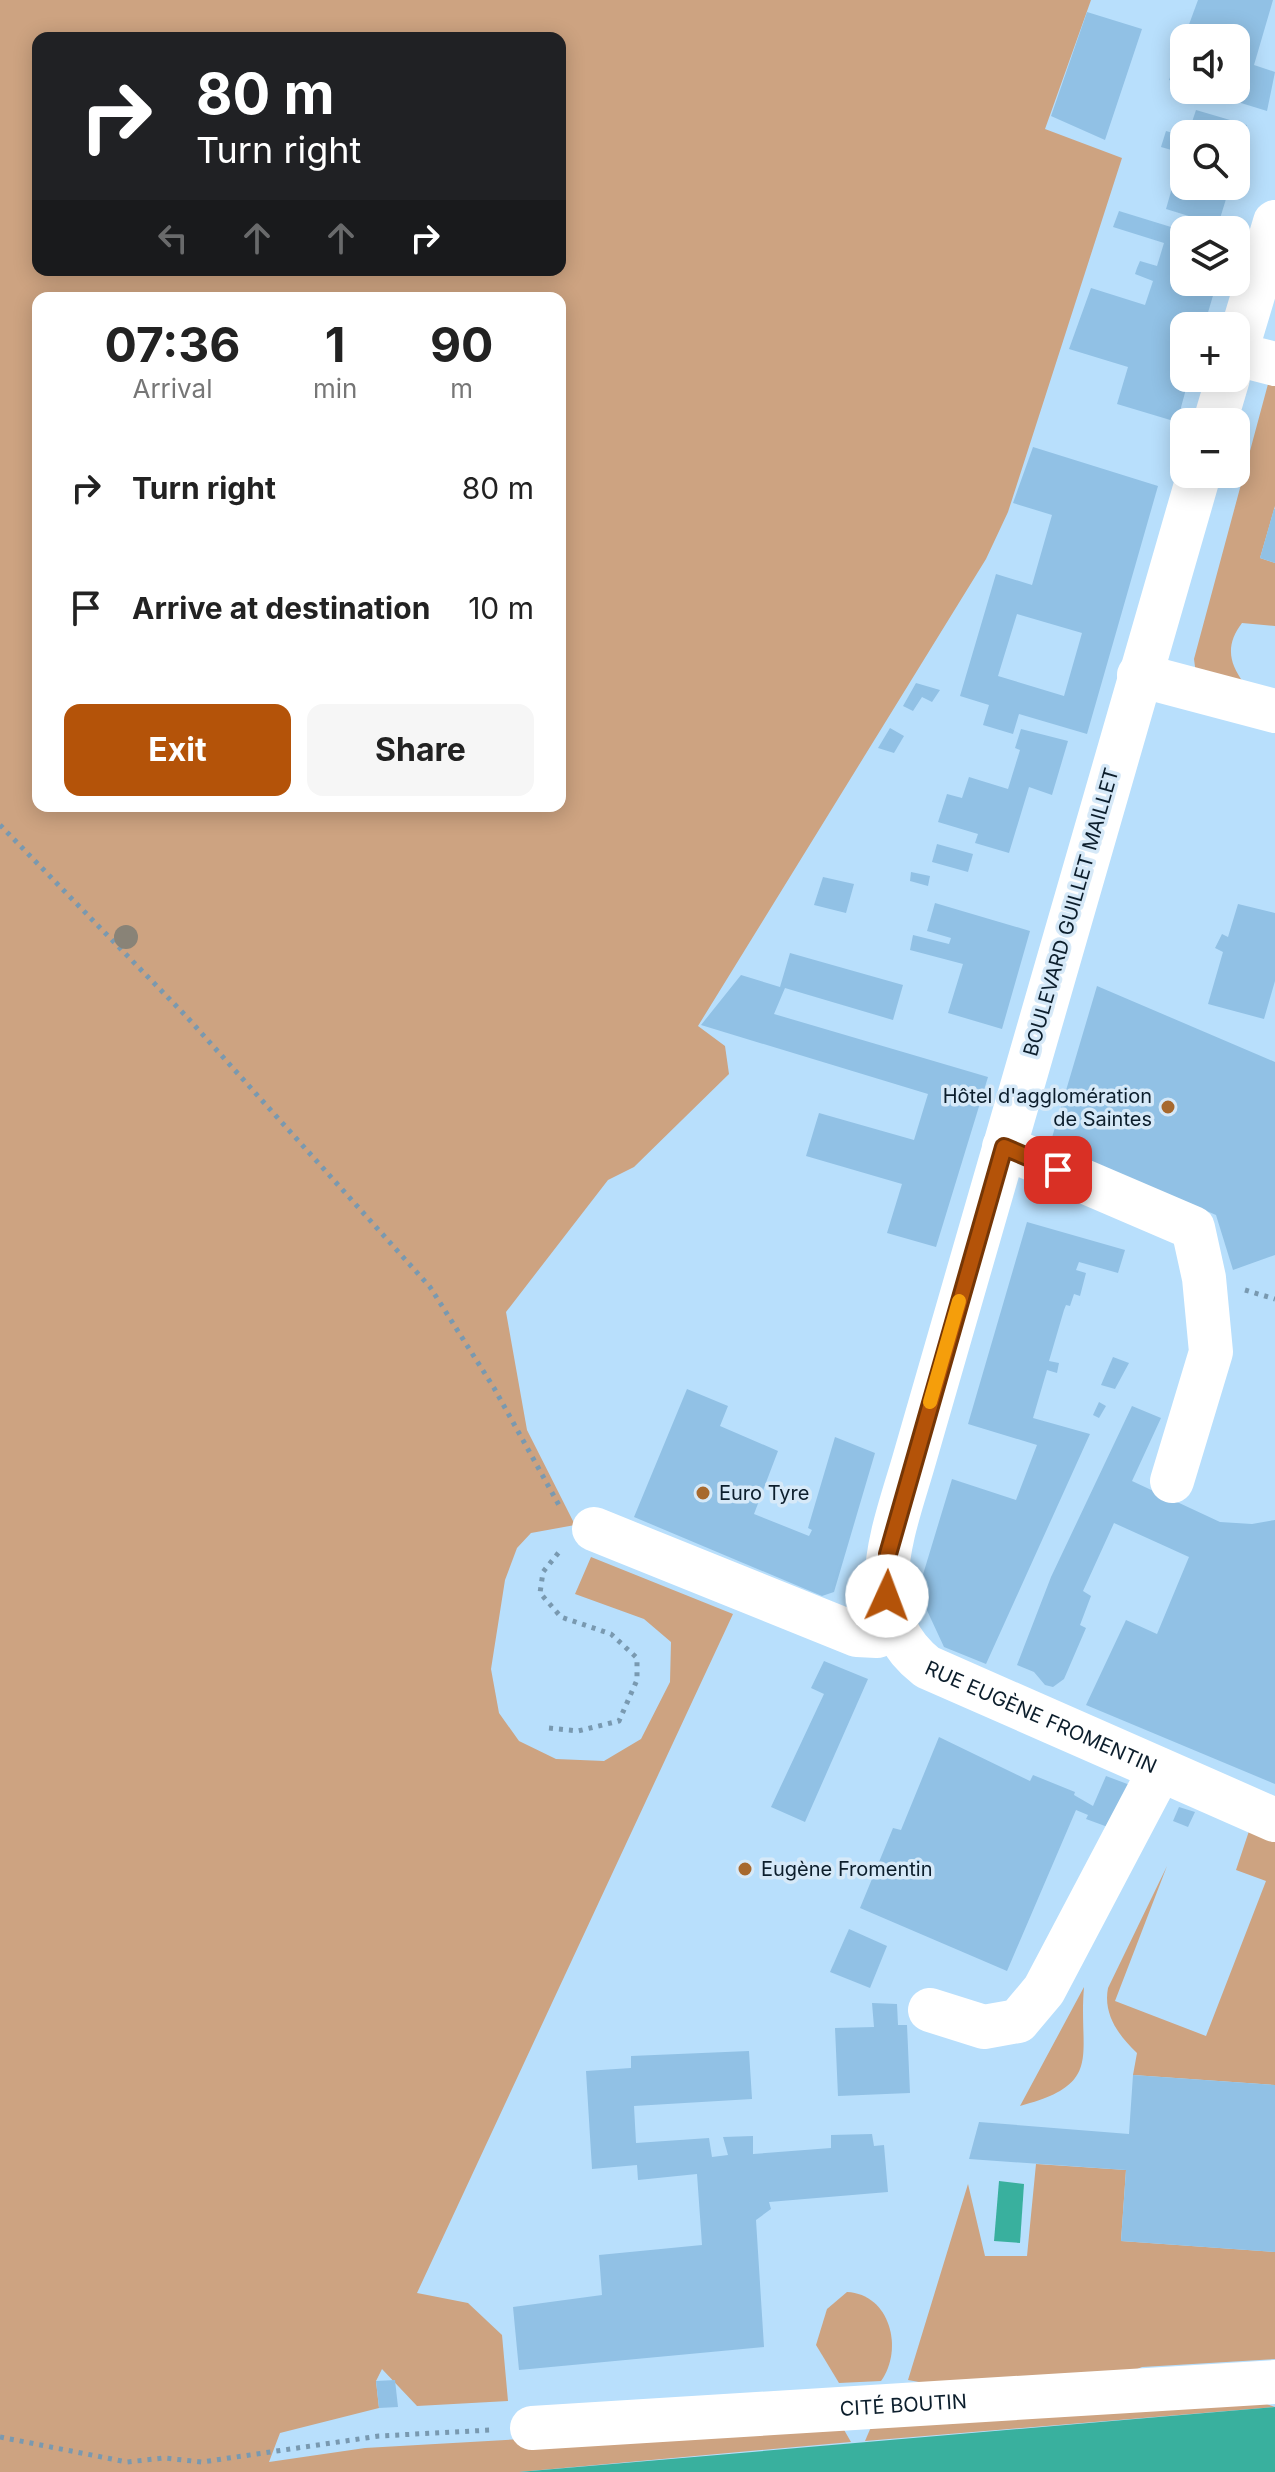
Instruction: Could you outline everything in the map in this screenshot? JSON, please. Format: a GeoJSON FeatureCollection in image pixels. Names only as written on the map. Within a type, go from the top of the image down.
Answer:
{"type":"FeatureCollection","features":[{"type":"Feature","properties":{"kind":"street"},"geometry":{"type":"LineString","coordinates":[[1248,312],[1275,222]]}},
{"type":"Feature","properties":{"kind":"street"},"geometry":{"type":"LineString","coordinates":[[1250,357],[1275,364]]}},
{"type":"Feature","properties":{"kind":"street","name":"BOULEVARD GUILLET MAILLET"},"geometry":{"type":"LineString","coordinates":[[894,1630],[887,1596],[888,1554],[1195,488]]}},
{"type":"Feature","properties":{"kind":"street"},"geometry":{"type":"LineString","coordinates":[[1139,675],[1275,711]]}},
{"type":"Feature","properties":{"kind":"street"},"geometry":{"type":"LineString","coordinates":[[1004,1147],[1193,1228],[1204,1278],[1211,1352],[1172,1481]]}},
{"type":"Feature","properties":{"kind":"street"},"geometry":{"type":"LineString","coordinates":[[582,1538],[857,1635],[877,1636],[894,1630]]}},
{"type":"Feature","properties":{"kind":"street","name":"RUE EUGÈNE FROMENTIN"},"geometry":{"type":"LineString","coordinates":[[894,1630],[909,1653],[927,1667],[1275,1820]]}},
{"type":"Feature","properties":{"kind":"street"},"geometry":{"type":"LineString","coordinates":[[930,2010],[984,2027],[1018,2021],[1044,1990],[1160,1770]]}},
{"type":"Feature","properties":{"kind":"street","name":"CITÉ BOUTIN"},"geometry":{"type":"LineString","coordinates":[[532,2428],[1275,2382]]}},
{"type":"Feature","properties":{"kind":"path"},"geometry":{"type":"LineString","coordinates":[[0,825],[186,1016],[430,1287],[494,1388],[561,1509],[582,1538],[556,1553],[543,1572],[540,1593],[561,1617],[611,1634],[637,1658],[637,1680],[619,1721],[578,1731],[549,1728]]}},
{"type":"Feature","properties":{"kind":"path"},"geometry":{"type":"LineString","coordinates":[[0,2437],[127,2462],[164,2458],[202,2462],[379,2436],[532,2428]]}},
{"type":"Feature","properties":{"kind":"shaded area"},"geometry":{"type":"Polygon","coordinates":[[[0,0],[1091,0],[1045,129],[1122,158],[1008,512],[986,559],[698,1026],[725,1046],[729,1074],[634,1167],[608,1180],[506,1312],[527,1430],[575,1525],[531,1533],[517,1548],[505,1580],[491,1669],[499,1713],[519,1741],[556,1759],[604,1761],[641,1739],[670,1682],[671,1642],[644,1619],[575,1594],[591,1557],[733,1614],[417,2293],[468,2303],[502,2335],[508,2401],[417,2406],[382,2369],[376,2381],[379,2408],[280,2433],[269,2462],[365,2448],[839,2421],[851,2442],[519,2472],[0,2472],[0,0]]]}},
{"type":"Feature","properties":{"kind":"shaded area"},"geometry":{"type":"Polygon","coordinates":[[[1268,384],[1275,386],[1275,506],[1260,558],[1275,563],[1275,626],[1242,623],[1233,638],[1232,660],[1244,683],[1196,674],[1194,659],[1240,488],[1250,488],[1250,451],[1268,384]]]}},
{"type":"Feature","properties":{"kind":"shaded area"},"geometry":{"type":"Polygon","coordinates":[[[1249,1831],[1275,1840],[1275,2085],[1133,2075],[1137,2053],[1114,2024],[1108,2007],[1108,1988],[1167,1866],[1115,2001],[1206,2036],[1266,1881],[1236,1870],[1249,1831]]]}},
{"type":"Feature","properties":{"kind":"shaded area"},"geometry":{"type":"Polygon","coordinates":[[[1084,1987],[1084,2049],[1076,2077],[1065,2088],[1020,2106],[1084,1987]]]}},
{"type":"Feature","properties":{"kind":"shaded area"},"geometry":{"type":"Polygon","coordinates":[[[1036,2164],[1126,2170],[1121,2241],[1275,2252],[1275,2359],[1142,2367],[1128,2373],[947,2387],[908,2380],[968,2184],[985,2256],[1027,2256],[1036,2164]]]}},
{"type":"Feature","properties":{"kind":"shaded area"},"geometry":{"type":"Polygon","coordinates":[[[999,2181],[1024,2184],[1020,2243],[994,2241],[999,2181]]]}},
{"type":"Feature","properties":{"kind":"shaded area"},"geometry":{"type":"Polygon","coordinates":[[[847,2292],[874,2302],[889,2325],[891,2354],[881,2381],[839,2383],[816,2345],[827,2309],[847,2292]]]}},
{"type":"Feature","properties":{"kind":"shaded area"},"geometry":{"type":"Polygon","coordinates":[[[1240,2394],[1275,2407],[865,2441],[877,2413],[1240,2394]]]}},
{"type":"Feature","properties":{"kind":"shaded area"},"geometry":{"type":"Polygon","coordinates":[[[1275,2407],[1275,2472],[519,2472],[1275,2407]]]}},
{"type":"Feature","properties":{"kind":"building"},"geometry":{"type":"Polygon","coordinates":[[[1198,0],[1273,0],[1254,65],[1275,72],[1267,111],[1244,104],[1250,104],[1250,24],[1189,24],[1198,0]]]}},
{"type":"Feature","properties":{"kind":"building"},"geometry":{"type":"Polygon","coordinates":[[[1087,12],[1142,29],[1105,140],[1051,116],[1087,12]]]}},
{"type":"Feature","properties":{"kind":"building"},"geometry":{"type":"Polygon","coordinates":[[[1196,110],[1230,120],[1193,120],[1196,110]]]}},
{"type":"Feature","properties":{"kind":"building"},"geometry":{"type":"Polygon","coordinates":[[[1166,131],[1170,132],[1170,150],[1161,147],[1166,131]]]}},
{"type":"Feature","properties":{"kind":"building"},"geometry":{"type":"Polygon","coordinates":[[[1170,195],[1170,200],[1226,200],[1221,216],[1189,216],[1166,209],[1170,195]]]}},
{"type":"Feature","properties":{"kind":"building"},"geometry":{"type":"Polygon","coordinates":[[[1119,211],[1170,227],[1170,296],[1213,296],[1208,312],[1170,312],[1170,392],[1185,392],[1181,408],[1170,408],[1170,420],[1117,404],[1128,367],[1069,349],[1091,288],[1145,305],[1153,281],[1135,274],[1140,261],[1157,266],[1164,243],[1113,227],[1119,211]]]}},
{"type":"Feature","properties":{"kind":"building"},"geometry":{"type":"Polygon","coordinates":[[[1033,447],[1158,486],[1087,734],[1019,714],[1013,734],[983,725],[989,705],[960,696],[996,574],[1032,585],[1052,515],[1013,503],[1033,447]],[[1017,614],[998,676],[1064,696],[1082,633],[1017,614]]]}},
{"type":"Feature","properties":{"kind":"building"},"geometry":{"type":"Polygon","coordinates":[[[1275,509],[1275,563],[1260,558],[1275,509]]]}},
{"type":"Feature","properties":{"kind":"building"},"geometry":{"type":"Polygon","coordinates":[[[916,683],[940,690],[932,702],[922,697],[913,711],[903,706],[916,683]]]}},
{"type":"Feature","properties":{"kind":"building"},"geometry":{"type":"Polygon","coordinates":[[[890,728],[904,736],[894,753],[878,748],[890,728]]]}},
{"type":"Feature","properties":{"kind":"building"},"geometry":{"type":"Polygon","coordinates":[[[1021,729],[1068,741],[1052,795],[1029,787],[1009,853],[975,843],[978,834],[938,822],[947,794],[962,798],[969,777],[1008,789],[1020,750],[1015,748],[1021,729]]]}},
{"type":"Feature","properties":{"kind":"building"},"geometry":{"type":"Polygon","coordinates":[[[937,844],[973,854],[968,872],[932,862],[937,844]]]}},
{"type":"Feature","properties":{"kind":"building"},"geometry":{"type":"Polygon","coordinates":[[[911,872],[930,876],[928,886],[910,881],[911,872]]]}},
{"type":"Feature","properties":{"kind":"building"},"geometry":{"type":"Polygon","coordinates":[[[823,877],[854,884],[846,913],[814,905],[823,877]]]}},
{"type":"Feature","properties":{"kind":"building"},"geometry":{"type":"Polygon","coordinates":[[[935,903],[1030,931],[1002,1029],[948,1013],[963,964],[910,950],[913,935],[949,944],[951,938],[927,931],[935,903]]]}},
{"type":"Feature","properties":{"kind":"building"},"geometry":{"type":"Polygon","coordinates":[[[1238,904],[1275,913],[1275,981],[1264,1019],[1208,1004],[1223,952],[1215,948],[1222,934],[1228,937],[1238,904]]]}},
{"type":"Feature","properties":{"kind":"building"},"geometry":{"type":"Polygon","coordinates":[[[790,953],[903,985],[893,1020],[785,988],[774,1014],[988,1077],[936,1247],[887,1233],[902,1184],[806,1156],[819,1113],[914,1140],[928,1094],[701,1025],[741,975],[780,987],[790,953]]]}},
{"type":"Feature","properties":{"kind":"building","name":"Hôtel d'agglomération de Saintes"},"geometry":{"type":"Polygon","coordinates":[[[1097,986],[1275,1062],[1275,1255],[1233,1270],[1216,1215],[1080,1157],[1048,1151],[1097,986]]]}},
{"type":"Feature","properties":{"kind":"building"},"geometry":{"type":"Polygon","coordinates":[[[1027,1222],[1125,1250],[1118,1273],[1079,1262],[1076,1270],[1086,1273],[1080,1296],[1074,1294],[1070,1306],[1066,1305],[1064,1310],[1049,1361],[1059,1363],[1057,1373],[1047,1370],[1033,1418],[1090,1434],[986,1664],[944,1647],[918,1591],[952,1479],[1016,1500],[1037,1445],[968,1424],[1027,1222]]]}},
{"type":"Feature","properties":{"kind":"building"},"geometry":{"type":"Polygon","coordinates":[[[1113,1357],[1129,1363],[1115,1389],[1101,1385],[1113,1357]]]}},
{"type":"Feature","properties":{"kind":"building","name":"Euro Tyre"},"geometry":{"type":"Polygon","coordinates":[[[687,1389],[728,1406],[720,1426],[778,1451],[754,1514],[809,1536],[812,1530],[808,1528],[835,1437],[875,1453],[834,1592],[822,1596],[634,1517],[687,1389]]]}},
{"type":"Feature","properties":{"kind":"building"},"geometry":{"type":"Polygon","coordinates":[[[1099,1402],[1106,1406],[1099,1418],[1093,1415],[1099,1402]]]}},
{"type":"Feature","properties":{"kind":"building"},"geometry":{"type":"Polygon","coordinates":[[[1132,1406],[1161,1418],[1132,1481],[1220,1522],[1252,1524],[1275,1520],[1275,1784],[1086,1705],[1126,1620],[1157,1634],[1189,1557],[1114,1523],[1083,1591],[1091,1596],[1080,1625],[1086,1628],[1064,1679],[1053,1687],[1045,1685],[1034,1672],[1017,1665],[1051,1577],[1132,1406]]]}},
{"type":"Feature","properties":{"kind":"building"},"geometry":{"type":"Polygon","coordinates":[[[824,1661],[868,1679],[805,1822],[771,1807],[824,1694],[811,1688],[824,1661]]]}},
{"type":"Feature","properties":{"kind":"building"},"geometry":{"type":"Polygon","coordinates":[[[939,1737],[1030,1781],[1033,1775],[1075,1792],[1074,1795],[1093,1806],[1106,1776],[1130,1785],[1116,1830],[1086,1819],[1088,1815],[1076,1810],[1007,1971],[860,1908],[893,1828],[901,1830],[939,1737]]]}},
{"type":"Feature","properties":{"kind":"building"},"geometry":{"type":"Polygon","coordinates":[[[1179,1807],[1195,1812],[1188,1827],[1173,1821],[1179,1807]]]}},
{"type":"Feature","properties":{"kind":"building"},"geometry":{"type":"Polygon","coordinates":[[[849,1929],[887,1946],[870,1988],[830,1972],[849,1929]]]}},
{"type":"Feature","properties":{"kind":"building"},"geometry":{"type":"Polygon","coordinates":[[[872,2003],[897,2004],[898,2025],[907,2025],[910,2093],[838,2096],[835,2028],[874,2027],[872,2003]]]}},
{"type":"Feature","properties":{"kind":"building"},"geometry":{"type":"Polygon","coordinates":[[[749,2051],[752,2099],[634,2106],[636,2143],[709,2138],[712,2157],[728,2155],[723,2137],[753,2136],[753,2154],[831,2148],[831,2135],[872,2134],[874,2146],[884,2145],[888,2192],[769,2202],[771,2209],[756,2220],[764,2347],[519,2370],[513,2307],[602,2295],[599,2255],[702,2245],[697,2174],[638,2180],[637,2165],[592,2169],[586,2071],[631,2068],[631,2056],[749,2051]]]}},
{"type":"Feature","properties":{"kind":"building"},"geometry":{"type":"Polygon","coordinates":[[[1133,2075],[1275,2085],[1275,2252],[1121,2241],[1126,2170],[969,2159],[979,2122],[1129,2134],[1133,2075]]]}},
{"type":"Feature","properties":{"kind":"building"},"geometry":{"type":"Polygon","coordinates":[[[395,2380],[398,2407],[379,2408],[376,2381],[395,2380]]]}},
{"type":"Feature","properties":{"kind":"slow traffic"},"geometry":{"type":"LineString","coordinates":[[930,1402],[959,1301]]}},
{"type":"Feature","properties":{"kind":"place","name":"Hôtel d'agglomération de Saintes"},"geometry":{"type":"Point","coordinates":[1168,1107]}},
{"type":"Feature","properties":{"kind":"place","name":"Euro Tyre"},"geometry":{"type":"Point","coordinates":[703,1493]}},
{"type":"Feature","properties":{"kind":"place","name":"Eugène Fromentin"},"geometry":{"type":"Point","coordinates":[745,1869]}},
{"type":"Feature","properties":{"kind":"route"},"geometry":{"type":"LineString","coordinates":[[887,1596],[888,1554],[1004,1147],[1058,1170]]}}]}
